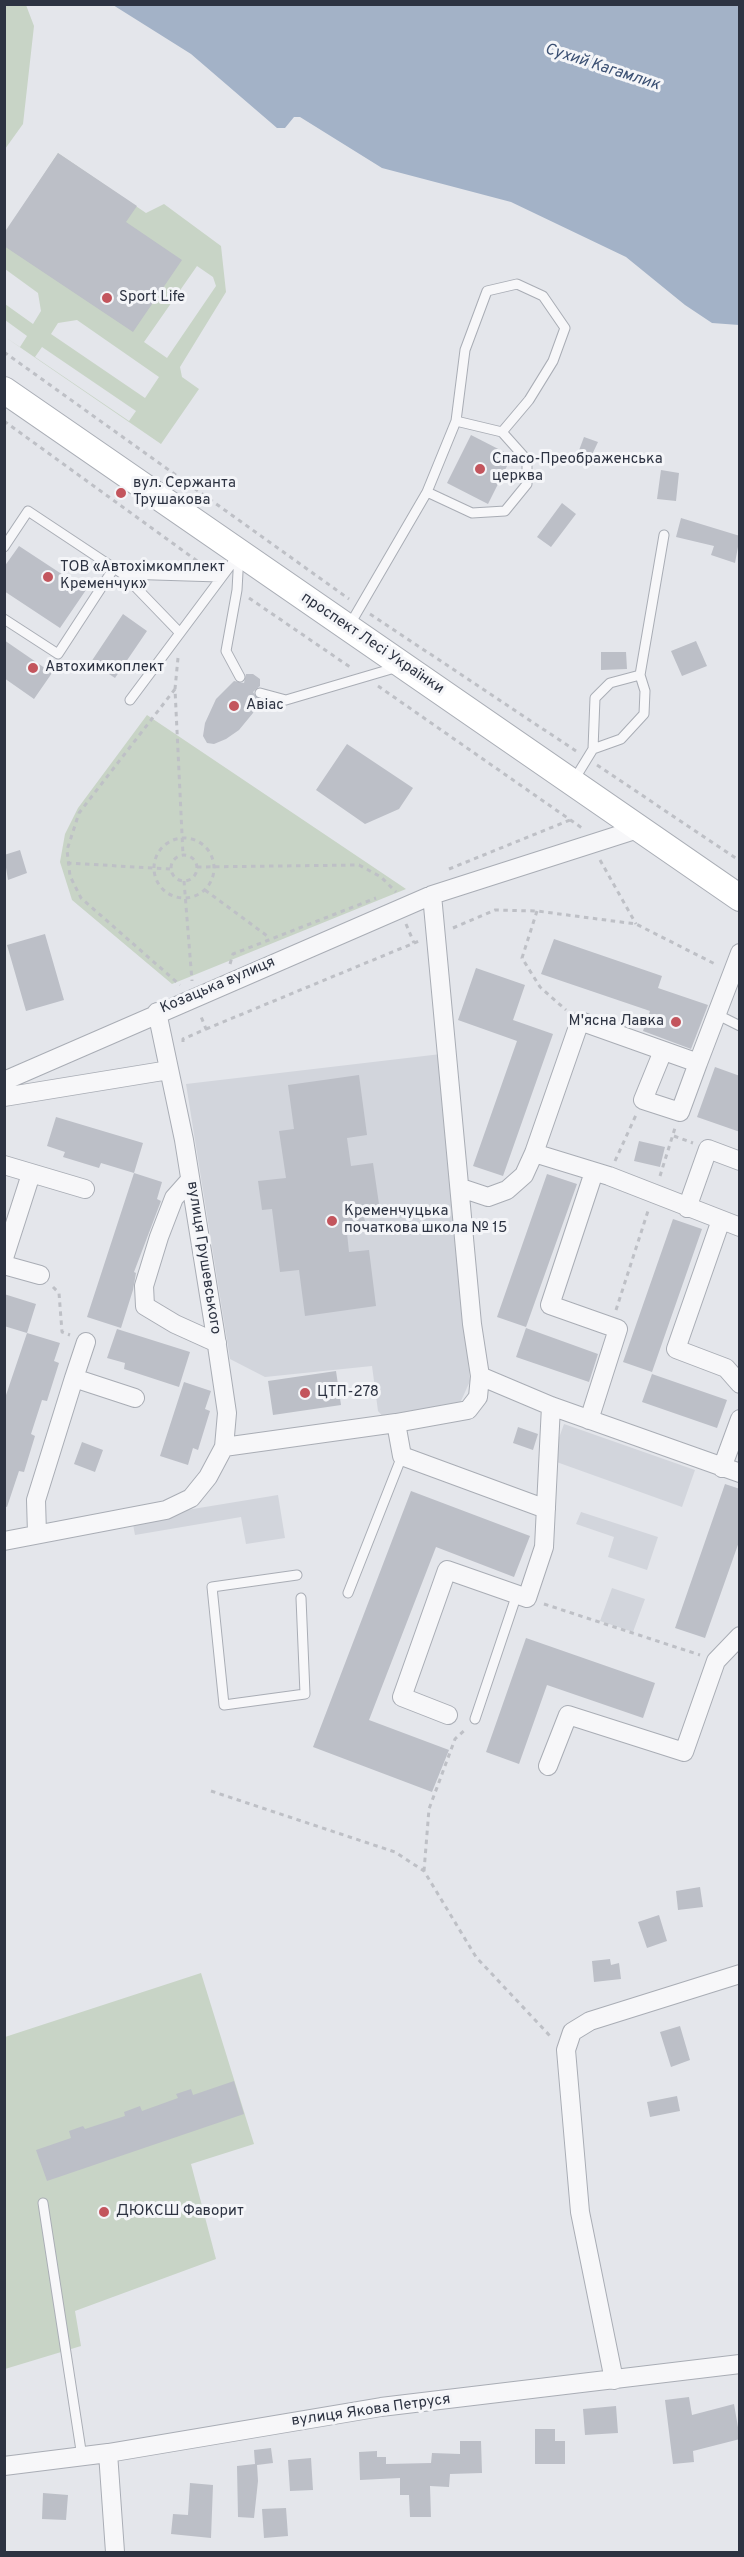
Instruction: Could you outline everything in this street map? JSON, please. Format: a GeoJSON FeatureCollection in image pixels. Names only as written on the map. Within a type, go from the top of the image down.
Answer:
{"type":"FeatureCollection","features":[{"type":"Feature","properties":{"kind":"street","name":"проспект Лесі Українки"},"geometry":{"type":"LineString","coordinates":[[4,390],[740,898]]}},
{"type":"Feature","properties":{"kind":"street","name":"Козацька вулиця"},"geometry":{"type":"LineString","coordinates":[[4,1081],[157,1012],[192,989],[432,895],[638,829]]}},
{"type":"Feature","properties":{"kind":"street"},"geometry":{"type":"LineString","coordinates":[[4,1541],[166,1510],[191,1498],[208,1477],[224,1447],[396,1423],[468,1410],[478,1397],[480,1377],[472,1324],[450,1059],[432,895]]}},
{"type":"Feature","properties":{"kind":"street"},"geometry":{"type":"LineString","coordinates":[[663,1051],[643,1100],[680,1112],[740,953]]}},
{"type":"Feature","properties":{"kind":"street","name":"вулиця Грушевського"},"geometry":{"type":"LineString","coordinates":[[157,1012],[190,1180],[217,1343],[227,1413],[224,1447]]}},
{"type":"Feature","properties":{"kind":"street"},"geometry":{"type":"LineString","coordinates":[[461,1188],[488,1197],[507,1190],[524,1175],[534,1153],[580,1021],[698,1063]]}},
{"type":"Feature","properties":{"kind":"street"},"geometry":{"type":"LineString","coordinates":[[4,1097],[169,1070]]}},
{"type":"Feature","properties":{"kind":"street"},"geometry":{"type":"LineString","coordinates":[[687,1208],[708,1149],[740,1161]]}},
{"type":"Feature","properties":{"kind":"street"},"geometry":{"type":"LineString","coordinates":[[534,1153],[601,1174],[740,1227]]}},
{"type":"Feature","properties":{"kind":"street"},"geometry":{"type":"LineString","coordinates":[[4,1165],[85,1189]]}},
{"type":"Feature","properties":{"kind":"street"},"geometry":{"type":"LineString","coordinates":[[4,1258],[31,1174]]}},
{"type":"Feature","properties":{"kind":"street"},"geometry":{"type":"LineString","coordinates":[[590,1420],[618,1329],[550,1305],[601,1174]]}},
{"type":"Feature","properties":{"kind":"street"},"geometry":{"type":"LineString","coordinates":[[190,1180],[174,1198],[159,1237],[144,1286],[145,1306],[175,1324],[217,1343]]}},
{"type":"Feature","properties":{"kind":"street"},"geometry":{"type":"LineString","coordinates":[[721,1220],[676,1349],[726,1368],[740,1384]]}},
{"type":"Feature","properties":{"kind":"street"},"geometry":{"type":"LineString","coordinates":[[4,1265],[40,1275]]}},
{"type":"Feature","properties":{"kind":"street"},"geometry":{"type":"LineString","coordinates":[[37,1534],[36,1500],[86,1342]]}},
{"type":"Feature","properties":{"kind":"street"},"geometry":{"type":"LineString","coordinates":[[480,1377],[550,1406],[740,1473]]}},
{"type":"Feature","properties":{"kind":"street"},"geometry":{"type":"LineString","coordinates":[[74,1378],[135,1398]]}},
{"type":"Feature","properties":{"kind":"street"},"geometry":{"type":"LineString","coordinates":[[448,1715],[402,1697],[447,1570],[522,1596],[544,1547],[550,1406]]}},
{"type":"Feature","properties":{"kind":"street"},"geometry":{"type":"LineString","coordinates":[[722,1468],[740,1419]]}},
{"type":"Feature","properties":{"kind":"street"},"geometry":{"type":"LineString","coordinates":[[396,1423],[402,1456],[546,1509]]}},
{"type":"Feature","properties":{"kind":"street"},"geometry":{"type":"LineString","coordinates":[[548,1766],[568,1714],[684,1752],[716,1661],[740,1636]]}},
{"type":"Feature","properties":{"kind":"street"},"geometry":{"type":"LineString","coordinates":[[614,2380],[580,2212],[566,2050],[572,2032],[590,2021],[740,1974]]}},
{"type":"Feature","properties":{"kind":"street","name":"вулиця Якова Петруся"},"geometry":{"type":"LineString","coordinates":[[4,2466],[108,2453],[381,2407],[740,2364]]}},
{"type":"Feature","properties":{"kind":"street"},"geometry":{"type":"LineString","coordinates":[[108,2453],[115,2553]]}},
{"type":"Feature","properties":{"kind":"lane"},"geometry":{"type":"LineString","coordinates":[[348,628],[428,492],[456,421],[465,350],[487,291],[517,284],[543,296],[565,328],[553,361],[529,400],[502,432]]}},
{"type":"Feature","properties":{"kind":"lane"},"geometry":{"type":"LineString","coordinates":[[428,492],[472,513],[505,511],[527,484],[526,460],[502,432],[456,421]]}},
{"type":"Feature","properties":{"kind":"lane"},"geometry":{"type":"LineString","coordinates":[[4,547],[28,511],[123,574],[180,633]]}},
{"type":"Feature","properties":{"kind":"lane"},"geometry":{"type":"LineString","coordinates":[[593,750],[621,739],[644,714],[645,691],[640,675],[664,535]]}},
{"type":"Feature","properties":{"kind":"lane"},"geometry":{"type":"LineString","coordinates":[[130,700],[219,577],[239,554]]}},
{"type":"Feature","properties":{"kind":"lane"},"geometry":{"type":"LineString","coordinates":[[239,554],[237,590],[226,651],[240,677]]}},
{"type":"Feature","properties":{"kind":"lane"},"geometry":{"type":"LineString","coordinates":[[4,619],[58,654],[114,568]]}},
{"type":"Feature","properties":{"kind":"lane"},"geometry":{"type":"LineString","coordinates":[[123,574],[219,577]]}},
{"type":"Feature","properties":{"kind":"lane"},"geometry":{"type":"LineString","coordinates":[[260,693],[286,700],[405,665]]}},
{"type":"Feature","properties":{"kind":"lane"},"geometry":{"type":"LineString","coordinates":[[573,782],[593,750],[595,698],[610,683],[640,675]]}},
{"type":"Feature","properties":{"kind":"lane"},"geometry":{"type":"LineString","coordinates":[[716,1014],[740,1026]]}},
{"type":"Feature","properties":{"kind":"lane"},"geometry":{"type":"LineString","coordinates":[[348,1593],[402,1456]]}},
{"type":"Feature","properties":{"kind":"lane"},"geometry":{"type":"LineString","coordinates":[[297,1575],[212,1587],[224,1705],[305,1694],[301,1598]]}},
{"type":"Feature","properties":{"kind":"lane"},"geometry":{"type":"LineString","coordinates":[[476,1719],[522,1596]]}},
{"type":"Feature","properties":{"kind":"lane"},"geometry":{"type":"LineString","coordinates":[[43,2203],[82,2457]]}},
{"type":"Feature","properties":{"kind":"path"},"geometry":{"type":"LineString","coordinates":[[4,422],[219,577]]}},
{"type":"Feature","properties":{"kind":"path"},"geometry":{"type":"LineString","coordinates":[[237,590],[583,829],[636,924]]}},
{"type":"Feature","properties":{"kind":"path"},"geometry":{"type":"LineString","coordinates":[[180,633],[175,689],[183,855]]}},
{"type":"Feature","properties":{"kind":"path"},"geometry":{"type":"LineString","coordinates":[[175,689],[79,813],[66,850],[70,876],[81,898],[178,986],[192,989]]}},
{"type":"Feature","properties":{"kind":"path"},"geometry":{"type":"LineString","coordinates":[[439,873],[570,820]]}},
{"type":"Feature","properties":{"kind":"path"},"geometry":{"type":"LineString","coordinates":[[191,838],[205,846],[210,853],[214,869],[212,880],[205,890],[194,897],[185,898],[166,892],[156,879],[154,868],[167,843],[191,838]]}},
{"type":"Feature","properties":{"kind":"path"},"geometry":{"type":"LineString","coordinates":[[183,855],[194,860],[197,867],[195,876],[184,881],[174,877],[170,869],[175,857],[183,855]]}},
{"type":"Feature","properties":{"kind":"path"},"geometry":{"type":"LineString","coordinates":[[67,862],[170,869]]}},
{"type":"Feature","properties":{"kind":"path"},"geometry":{"type":"LineString","coordinates":[[197,867],[214,869],[359,865],[381,877],[395,890],[400,908]]}},
{"type":"Feature","properties":{"kind":"path"},"geometry":{"type":"LineString","coordinates":[[184,881],[192,989]]}},
{"type":"Feature","properties":{"kind":"path"},"geometry":{"type":"LineString","coordinates":[[228,970],[233,954],[406,886]]}},
{"type":"Feature","properties":{"kind":"path"},"geometry":{"type":"LineString","coordinates":[[205,890],[270,939]]}},
{"type":"Feature","properties":{"kind":"path"},"geometry":{"type":"LineString","coordinates":[[206,1029],[495,910],[537,911],[636,924],[731,972]]}},
{"type":"Feature","properties":{"kind":"path"},"geometry":{"type":"LineString","coordinates":[[537,911],[522,958],[540,987],[580,1021]]}},
{"type":"Feature","properties":{"kind":"path"},"geometry":{"type":"LineString","coordinates":[[192,989],[201,979]]}},
{"type":"Feature","properties":{"kind":"path"},"geometry":{"type":"LineString","coordinates":[[601,1174],[643,1100]]}},
{"type":"Feature","properties":{"kind":"path"},"geometry":{"type":"LineString","coordinates":[[611,1326],[680,1112]]}},
{"type":"Feature","properties":{"kind":"path"},"geometry":{"type":"LineString","coordinates":[[40,1275],[59,1293],[62,1332],[86,1342]]}},
{"type":"Feature","properties":{"kind":"path"},"geometry":{"type":"LineString","coordinates":[[522,1596],[716,1661]]}},
{"type":"Feature","properties":{"kind":"path"},"geometry":{"type":"LineString","coordinates":[[424,1871],[429,1809],[455,1739],[476,1719]]}},
{"type":"Feature","properties":{"kind":"path"},"geometry":{"type":"LineString","coordinates":[[211,1791],[395,1852],[424,1871],[477,1957],[546,2033],[566,2050]]}},
{"type":"Feature","properties":{"kind":"shaded area","name":"Кременчуцька початкова школа № 15"},"geometry":{"type":"Polygon","coordinates":[[[441,1054],[470,1381],[456,1412],[385,1419],[378,1411],[372,1366],[265,1377],[230,1359],[186,1084],[441,1054]]]}},
{"type":"Feature","properties":{"kind":"shaded area"},"geometry":{"type":"Polygon","coordinates":[[[564,1424],[695,1470],[682,1507],[551,1460],[564,1424]]]}},
{"type":"Feature","properties":{"kind":"shaded area"},"geometry":{"type":"Polygon","coordinates":[[[278,1495],[285,1538],[246,1544],[241,1517],[135,1535],[132,1519],[278,1495]]]}},
{"type":"Feature","properties":{"kind":"shaded area"},"geometry":{"type":"Polygon","coordinates":[[[581,1512],[658,1537],[647,1570],[608,1557],[614,1537],[576,1524],[581,1512]]]}},
{"type":"Feature","properties":{"kind":"shaded area"},"geometry":{"type":"Polygon","coordinates":[[[612,1588],[645,1599],[633,1632],[600,1621],[612,1588]]]}},
{"type":"Feature","properties":{"kind":"green space"},"geometry":{"type":"Polygon","coordinates":[[[5,4],[26,5],[34,26],[23,124],[5,149],[5,4]]]}},
{"type":"Feature","properties":{"kind":"green space","name":"Sport Life"},"geometry":{"type":"Polygon","coordinates":[[[58,153],[146,213],[164,204],[221,246],[226,292],[180,367],[182,377],[199,389],[161,444],[5,337],[20,347],[27,336],[5,320],[5,304],[33,324],[41,311],[38,293],[5,269],[5,233],[58,153]],[[197,266],[144,342],[167,358],[216,286],[213,277],[197,266]],[[77,320],[58,323],[51,334],[145,398],[159,377],[77,320]],[[42,347],[35,357],[129,421],[136,411],[42,347]]]}},
{"type":"Feature","properties":{"kind":"green space"},"geometry":{"type":"Polygon","coordinates":[[[147,715],[406,889],[172,984],[72,900],[60,862],[65,834],[78,808],[147,715]]]}},
{"type":"Feature","properties":{"kind":"green space","name":"ДЮКСШ Фаворит"},"geometry":{"type":"Polygon","coordinates":[[[201,1973],[254,2144],[191,2164],[216,2259],[75,2311],[81,2346],[5,2369],[5,2037],[201,1973]]]}},
{"type":"Feature","properties":{"kind":"water","name":"Сухий Кагамлик"},"geometry":{"type":"Polygon","coordinates":[[[113,5],[739,5],[739,325],[712,323],[685,305],[626,257],[511,202],[382,168],[300,117],[294,117],[285,128],[277,128],[191,54],[113,5]]]}},
{"type":"Feature","properties":{"kind":"building"},"geometry":{"type":"Polygon","coordinates":[[[58,153],[137,206],[126,222],[182,260],[133,332],[4,246],[4,233],[58,153]]]}},
{"type":"Feature","properties":{"kind":"building","name":"Спасо-Преображенська церква"},"geometry":{"type":"Polygon","coordinates":[[[471,435],[512,456],[488,504],[447,483],[471,435]]]}},
{"type":"Feature","properties":{"kind":"building"},"geometry":{"type":"Polygon","coordinates":[[[584,437],[598,442],[590,459],[578,453],[584,437]]]}},
{"type":"Feature","properties":{"kind":"building"},"geometry":{"type":"Polygon","coordinates":[[[661,470],[679,473],[676,501],[657,499],[661,470]]]}},
{"type":"Feature","properties":{"kind":"building"},"geometry":{"type":"Polygon","coordinates":[[[562,503],[576,514],[551,547],[537,537],[562,503]]]}},
{"type":"Feature","properties":{"kind":"building"},"geometry":{"type":"Polygon","coordinates":[[[681,518],[740,536],[735,563],[711,555],[714,546],[676,537],[681,518]]]}},
{"type":"Feature","properties":{"kind":"building"},"geometry":{"type":"Polygon","coordinates":[[[19,546],[86,590],[60,628],[4,591],[4,567],[19,546]]]}},
{"type":"Feature","properties":{"kind":"building"},"geometry":{"type":"Polygon","coordinates":[[[123,614],[147,631],[115,678],[91,662],[123,614]]]}},
{"type":"Feature","properties":{"kind":"building"},"geometry":{"type":"Polygon","coordinates":[[[4,640],[52,673],[34,699],[4,678],[4,640]]]}},
{"type":"Feature","properties":{"kind":"building"},"geometry":{"type":"Polygon","coordinates":[[[696,641],[707,666],[682,676],[671,651],[696,641]]]}},
{"type":"Feature","properties":{"kind":"building"},"geometry":{"type":"Polygon","coordinates":[[[601,652],[626,652],[627,669],[601,670],[601,652]]]}},
{"type":"Feature","properties":{"kind":"building","name":"Авіас"},"geometry":{"type":"Polygon","coordinates":[[[246,674],[253,674],[260,679],[260,686],[253,692],[258,699],[253,713],[239,730],[226,739],[214,744],[207,743],[203,736],[205,723],[216,699],[234,681],[244,683],[246,674]]]}},
{"type":"Feature","properties":{"kind":"building"},"geometry":{"type":"Polygon","coordinates":[[[347,744],[413,788],[399,809],[365,824],[316,790],[347,744]]]}},
{"type":"Feature","properties":{"kind":"building"},"geometry":{"type":"Polygon","coordinates":[[[20,850],[27,873],[8,880],[4,855],[20,850]]]}},
{"type":"Feature","properties":{"kind":"building"},"geometry":{"type":"Polygon","coordinates":[[[45,934],[64,1000],[26,1011],[7,945],[45,934]]]}},
{"type":"Feature","properties":{"kind":"building"},"geometry":{"type":"Polygon","coordinates":[[[554,939],[662,976],[658,988],[708,1005],[691,1049],[643,1031],[650,1011],[541,974],[554,939]]]}},
{"type":"Feature","properties":{"kind":"building"},"geometry":{"type":"Polygon","coordinates":[[[476,968],[525,985],[513,1020],[553,1034],[503,1176],[473,1166],[517,1041],[458,1020],[476,968]]]}},
{"type":"Feature","properties":{"kind":"building"},"geometry":{"type":"Polygon","coordinates":[[[715,1067],[740,1076],[740,1132],[697,1117],[715,1067]]]}},
{"type":"Feature","properties":{"kind":"building"},"geometry":{"type":"Polygon","coordinates":[[[359,1075],[367,1135],[347,1138],[351,1166],[373,1163],[380,1211],[363,1213],[365,1221],[346,1224],[349,1252],[369,1250],[376,1306],[305,1316],[299,1270],[280,1272],[272,1209],[262,1210],[258,1181],[286,1178],[279,1131],[294,1129],[288,1085],[359,1075]]]}},
{"type":"Feature","properties":{"kind":"building"},"geometry":{"type":"Polygon","coordinates":[[[56,1117],[143,1143],[134,1173],[101,1163],[99,1168],[63,1157],[65,1152],[47,1146],[56,1117]]]}},
{"type":"Feature","properties":{"kind":"building"},"geometry":{"type":"Polygon","coordinates":[[[639,1141],[665,1147],[660,1167],[634,1161],[639,1141]]]}},
{"type":"Feature","properties":{"kind":"building"},"geometry":{"type":"Polygon","coordinates":[[[134,1173],[162,1182],[157,1199],[161,1201],[134,1272],[136,1273],[133,1290],[121,1328],[87,1317],[134,1173]]]}},
{"type":"Feature","properties":{"kind":"building"},"geometry":{"type":"Polygon","coordinates":[[[547,1174],[577,1184],[526,1327],[497,1317],[547,1174]]]}},
{"type":"Feature","properties":{"kind":"building"},"geometry":{"type":"Polygon","coordinates":[[[673,1219],[702,1229],[652,1372],[623,1362],[673,1219]]]}},
{"type":"Feature","properties":{"kind":"building"},"geometry":{"type":"Polygon","coordinates":[[[4,1294],[36,1304],[27,1333],[4,1326],[4,1294]]]}},
{"type":"Feature","properties":{"kind":"building"},"geometry":{"type":"Polygon","coordinates":[[[526,1328],[598,1354],[589,1382],[516,1357],[526,1328]]]}},
{"type":"Feature","properties":{"kind":"building"},"geometry":{"type":"Polygon","coordinates":[[[117,1329],[190,1352],[179,1387],[124,1369],[125,1363],[107,1358],[117,1329]]]}},
{"type":"Feature","properties":{"kind":"building"},"geometry":{"type":"Polygon","coordinates":[[[27,1333],[60,1343],[54,1361],[59,1363],[47,1401],[42,1400],[31,1434],[35,1436],[24,1472],[19,1471],[7,1507],[4,1506],[4,1401],[27,1333]]]}},
{"type":"Feature","properties":{"kind":"building","name":"ЦТП-278"},"geometry":{"type":"Polygon","coordinates":[[[336,1371],[341,1405],[273,1415],[268,1381],[336,1371]]]}},
{"type":"Feature","properties":{"kind":"building"},"geometry":{"type":"Polygon","coordinates":[[[652,1374],[727,1400],[717,1428],[642,1402],[652,1374]]]}},
{"type":"Feature","properties":{"kind":"building"},"geometry":{"type":"Polygon","coordinates":[[[184,1382],[211,1391],[205,1409],[210,1411],[198,1450],[193,1448],[188,1465],[160,1456],[184,1382]]]}},
{"type":"Feature","properties":{"kind":"building"},"geometry":{"type":"Polygon","coordinates":[[[518,1427],[538,1434],[533,1450],[513,1443],[518,1427]]]}},
{"type":"Feature","properties":{"kind":"building"},"geometry":{"type":"Polygon","coordinates":[[[82,1442],[103,1450],[95,1472],[74,1464],[82,1442]]]}},
{"type":"Feature","properties":{"kind":"building"},"geometry":{"type":"Polygon","coordinates":[[[725,1484],[740,1489],[740,1539],[705,1638],[675,1628],[725,1484]]]}},
{"type":"Feature","properties":{"kind":"building"},"geometry":{"type":"Polygon","coordinates":[[[411,1491],[530,1536],[514,1577],[436,1547],[369,1720],[449,1750],[432,1792],[313,1747],[411,1491]]]}},
{"type":"Feature","properties":{"kind":"building"},"geometry":{"type":"Polygon","coordinates":[[[526,1638],[655,1683],[643,1718],[547,1685],[519,1764],[486,1752],[526,1638]]]}},
{"type":"Feature","properties":{"kind":"building"},"geometry":{"type":"Polygon","coordinates":[[[700,1887],[703,1907],[678,1910],[676,1891],[700,1887]]]}},
{"type":"Feature","properties":{"kind":"building"},"geometry":{"type":"Polygon","coordinates":[[[659,1915],[667,1941],[647,1948],[638,1922],[659,1915]]]}},
{"type":"Feature","properties":{"kind":"building"},"geometry":{"type":"Polygon","coordinates":[[[610,1959],[611,1965],[619,1963],[621,1979],[594,1982],[592,1961],[610,1959]]]}},
{"type":"Feature","properties":{"kind":"building"},"geometry":{"type":"Polygon","coordinates":[[[680,2026],[690,2060],[671,2067],[660,2032],[680,2026]]]}},
{"type":"Feature","properties":{"kind":"building"},"geometry":{"type":"Polygon","coordinates":[[[234,2081],[244,2114],[47,2181],[36,2150],[71,2138],[69,2131],[83,2126],[85,2129],[125,2116],[124,2112],[140,2106],[142,2111],[178,2098],[176,2094],[191,2089],[193,2095],[234,2081]]]}},
{"type":"Feature","properties":{"kind":"building"},"geometry":{"type":"Polygon","coordinates":[[[677,2096],[680,2111],[650,2117],[647,2102],[677,2096]]]}},
{"type":"Feature","properties":{"kind":"building"},"geometry":{"type":"Polygon","coordinates":[[[689,2397],[692,2415],[734,2404],[740,2439],[693,2451],[694,2462],[673,2464],[665,2400],[689,2397]]]}},
{"type":"Feature","properties":{"kind":"building"},"geometry":{"type":"Polygon","coordinates":[[[616,2406],[618,2433],[585,2435],[583,2409],[616,2406]]]}},
{"type":"Feature","properties":{"kind":"building"},"geometry":{"type":"Polygon","coordinates":[[[535,2429],[555,2429],[555,2441],[565,2441],[565,2464],[535,2464],[535,2429]]]}},
{"type":"Feature","properties":{"kind":"building"},"geometry":{"type":"Polygon","coordinates":[[[460,2441],[481,2441],[482,2473],[450,2474],[449,2487],[430,2486],[431,2517],[410,2517],[409,2495],[400,2495],[400,2478],[360,2480],[359,2452],[377,2451],[377,2457],[386,2457],[386,2464],[431,2463],[432,2453],[460,2454],[460,2441]]]}},
{"type":"Feature","properties":{"kind":"building"},"geometry":{"type":"Polygon","coordinates":[[[271,2448],[273,2463],[257,2465],[258,2481],[254,2518],[238,2517],[237,2466],[255,2464],[254,2450],[271,2448]]]}},
{"type":"Feature","properties":{"kind":"building"},"geometry":{"type":"Polygon","coordinates":[[[311,2458],[313,2490],[290,2491],[288,2460],[311,2458]]]}},
{"type":"Feature","properties":{"kind":"building"},"geometry":{"type":"Polygon","coordinates":[[[190,2483],[213,2485],[211,2538],[171,2534],[173,2514],[188,2515],[190,2483]]]}},
{"type":"Feature","properties":{"kind":"building"},"geometry":{"type":"Polygon","coordinates":[[[43,2493],[68,2495],[66,2520],[42,2519],[43,2493]]]}},
{"type":"Feature","properties":{"kind":"building"},"geometry":{"type":"Polygon","coordinates":[[[286,2508],[288,2536],[264,2538],[262,2509],[286,2508]]]}},
{"type":"Feature","properties":{"kind":"place","name":"Sport Life"},"geometry":{"type":"Point","coordinates":[107,298]}},
{"type":"Feature","properties":{"kind":"place","name":"Спасо-Преображенська церква"},"geometry":{"type":"Point","coordinates":[480,469]}},
{"type":"Feature","properties":{"kind":"place","name":"вул. Сержанта Трушакова"},"geometry":{"type":"Point","coordinates":[121,493]}},
{"type":"Feature","properties":{"kind":"place","name":"ТОВ «Автохімкомплект Кременчук»"},"geometry":{"type":"Point","coordinates":[48,577]}},
{"type":"Feature","properties":{"kind":"place","name":"Автохимкоплект"},"geometry":{"type":"Point","coordinates":[33,668]}},
{"type":"Feature","properties":{"kind":"place","name":"Авіас"},"geometry":{"type":"Point","coordinates":[234,706]}},
{"type":"Feature","properties":{"kind":"place","name":"М'ясна Лавка"},"geometry":{"type":"Point","coordinates":[676,1022]}},
{"type":"Feature","properties":{"kind":"place","name":"Кременчуцька початкова школа № 15"},"geometry":{"type":"Point","coordinates":[332,1221]}},
{"type":"Feature","properties":{"kind":"place","name":"ЦТП-278"},"geometry":{"type":"Point","coordinates":[305,1393]}},
{"type":"Feature","properties":{"kind":"place","name":"ДЮКСШ Фаворит"},"geometry":{"type":"Point","coordinates":[104,2212]}}]}
